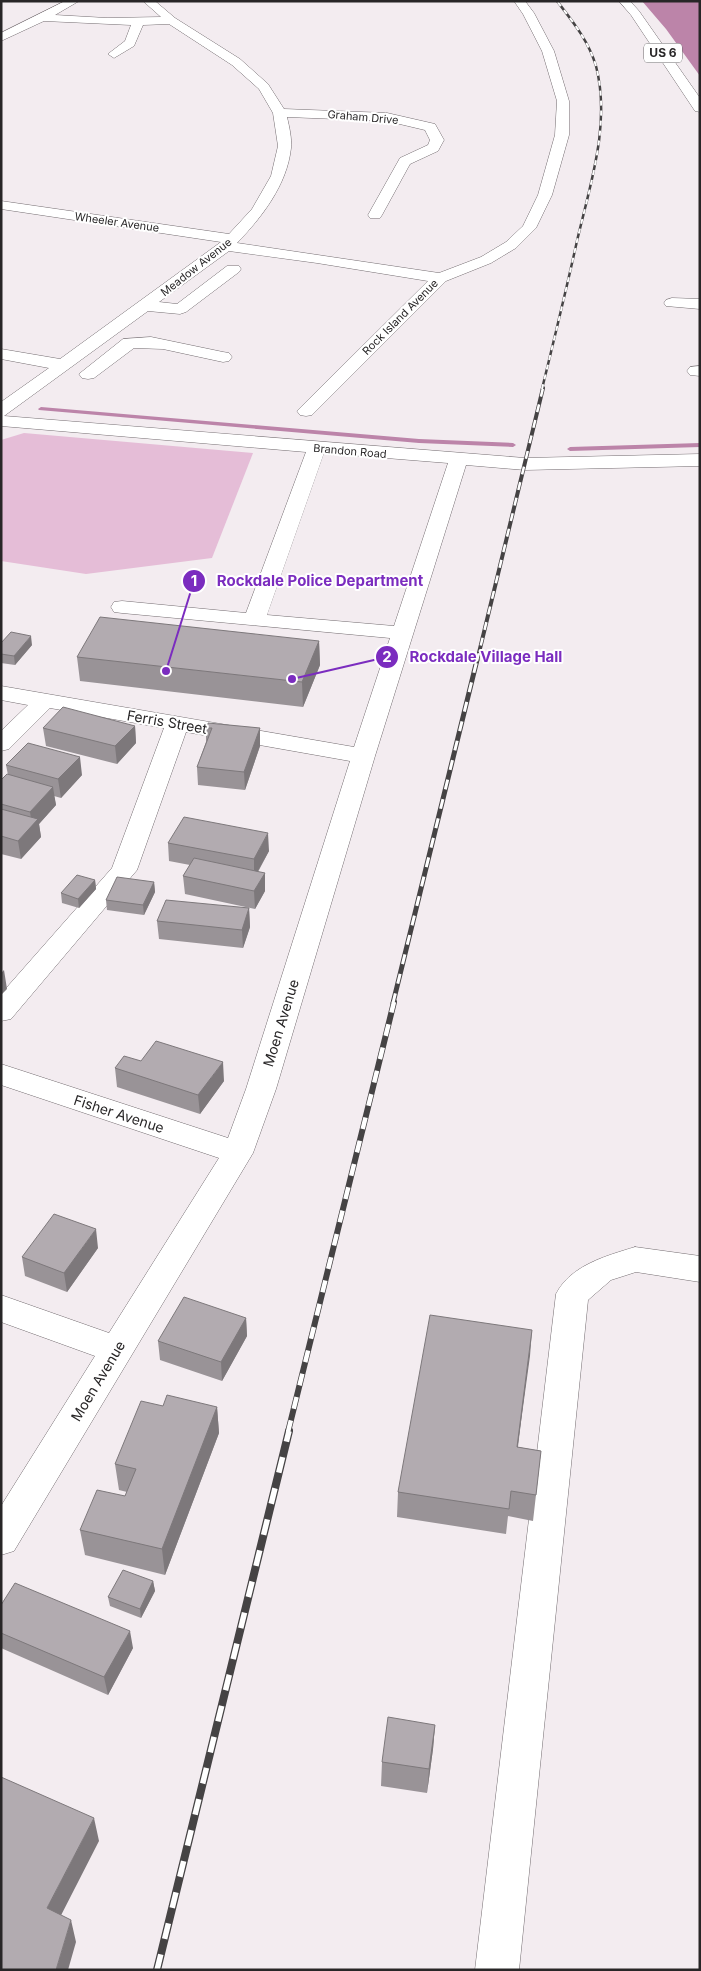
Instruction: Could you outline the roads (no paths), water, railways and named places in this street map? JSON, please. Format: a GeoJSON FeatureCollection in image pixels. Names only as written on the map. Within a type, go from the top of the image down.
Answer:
{"type":"FeatureCollection","features":[{"type":"Feature","properties":{"kind":"street"},"geometry":{"type":"LineString","coordinates":[[1,38],[74,1]]}},
{"type":"Feature","properties":{"kind":"street","name":"Meadow Avenue"},"geometry":{"type":"LineString","coordinates":[[1,411],[230,243],[258,211],[278,176],[284,146],[280,114],[264,87],[236,62],[172,20],[148,1]]}},
{"type":"Feature","properties":{"kind":"street","name":"Rock Island Avenue"},"geometry":{"type":"LineString","coordinates":[[306,411],[440,278],[486,260],[510,246],[530,228],[545,195],[562,135],[563,101],[548,50],[528,13],[519,1]]}},
{"type":"Feature","properties":{"kind":"street","name":"US 6"},"geometry":{"type":"LineString","coordinates":[[624,1],[646,28],[700,108]]}},
{"type":"Feature","properties":{"kind":"street"},"geometry":{"type":"LineString","coordinates":[[44,17],[85,22],[172,20]]}},
{"type":"Feature","properties":{"kind":"street"},"geometry":{"type":"LineString","coordinates":[[114,54],[130,44],[138,22]]}},
{"type":"Feature","properties":{"kind":"street","name":"Graham Drive"},"geometry":{"type":"LineString","coordinates":[[280,114],[334,114],[387,117],[430,127],[437,140],[433,148],[405,161],[375,215]]}},
{"type":"Feature","properties":{"kind":"street","name":"Wheeler Avenue"},"geometry":{"type":"LineString","coordinates":[[1,205],[440,278]]}},
{"type":"Feature","properties":{"kind":"street"},"geometry":{"type":"LineString","coordinates":[[145,306],[180,309],[234,269]]}},
{"type":"Feature","properties":{"kind":"street"},"geometry":{"type":"LineString","coordinates":[[672,303],[700,304]]}},
{"type":"Feature","properties":{"kind":"street"},"geometry":{"type":"LineString","coordinates":[[88,374],[129,344],[152,343],[223,357]]}},
{"type":"Feature","properties":{"kind":"street"},"geometry":{"type":"LineString","coordinates":[[92,344],[120,350]]}},
{"type":"Feature","properties":{"kind":"street"},"geometry":{"type":"LineString","coordinates":[[1,354],[63,365]]}},
{"type":"Feature","properties":{"kind":"street","name":"Brandon Road"},"geometry":{"type":"LineString","coordinates":[[1,420],[458,460],[525,464],[700,460]]}},
{"type":"Feature","properties":{"kind":"street"},"geometry":{"type":"LineString","coordinates":[[254,620],[317,448]]}},
{"type":"Feature","properties":{"kind":"street","name":"Moen Avenue"},"geometry":{"type":"LineString","coordinates":[[1,1539],[238,1153],[261,1090],[363,756],[458,460]]}},
{"type":"Feature","properties":{"kind":"street"},"geometry":{"type":"LineString","coordinates":[[122,607],[402,633]]}},
{"type":"Feature","properties":{"kind":"street","name":"Ferris Street"},"geometry":{"type":"LineString","coordinates":[[1,693],[363,756]]}},
{"type":"Feature","properties":{"kind":"street"},"geometry":{"type":"LineString","coordinates":[[1,744],[44,702]]}},
{"type":"Feature","properties":{"kind":"street"},"geometry":{"type":"LineString","coordinates":[[1,1012],[124,870],[177,724]]}},
{"type":"Feature","properties":{"kind":"street","name":"Fisher Avenue"},"geometry":{"type":"LineString","coordinates":[[1,1074],[238,1153]]}},
{"type":"Feature","properties":{"kind":"street"},"geometry":{"type":"LineString","coordinates":[[497,1970],[572,1294],[600,1271],[635,1259],[700,1269]]}},
{"type":"Feature","properties":{"kind":"street"},"geometry":{"type":"LineString","coordinates":[[1,1308],[117,1350]]}},
{"type":"Feature","properties":{"kind":"waterway"},"geometry":{"type":"LineString","coordinates":[[41,409],[419,441],[513,445]]}},
{"type":"Feature","properties":{"kind":"waterway"},"geometry":{"type":"LineString","coordinates":[[570,449],[700,445]]}},
{"type":"Feature","properties":{"kind":"railway"},"geometry":{"type":"LineString","coordinates":[[542,389],[593,176],[600,132],[601,110],[600,88],[593,57],[580,32],[557,1]]}},
{"type":"Feature","properties":{"kind":"railway"},"geometry":{"type":"LineString","coordinates":[[477,661],[543,388]]}},
{"type":"Feature","properties":{"kind":"railway"},"geometry":{"type":"LineString","coordinates":[[393,1003],[477,660]]}},
{"type":"Feature","properties":{"kind":"railway"},"geometry":{"type":"LineString","coordinates":[[288,1432],[394,1002]]}},
{"type":"Feature","properties":{"kind":"railway"},"geometry":{"type":"LineString","coordinates":[[157,1970],[289,1431]]}},
{"type":"Feature","properties":{"kind":"place","name":"Rockdale Police Department"},"geometry":{"type":"Point","coordinates":[166,671]}},
{"type":"Feature","properties":{"kind":"place","name":"Rockdale Village Hall"},"geometry":{"type":"Point","coordinates":[292,679]}}]}
